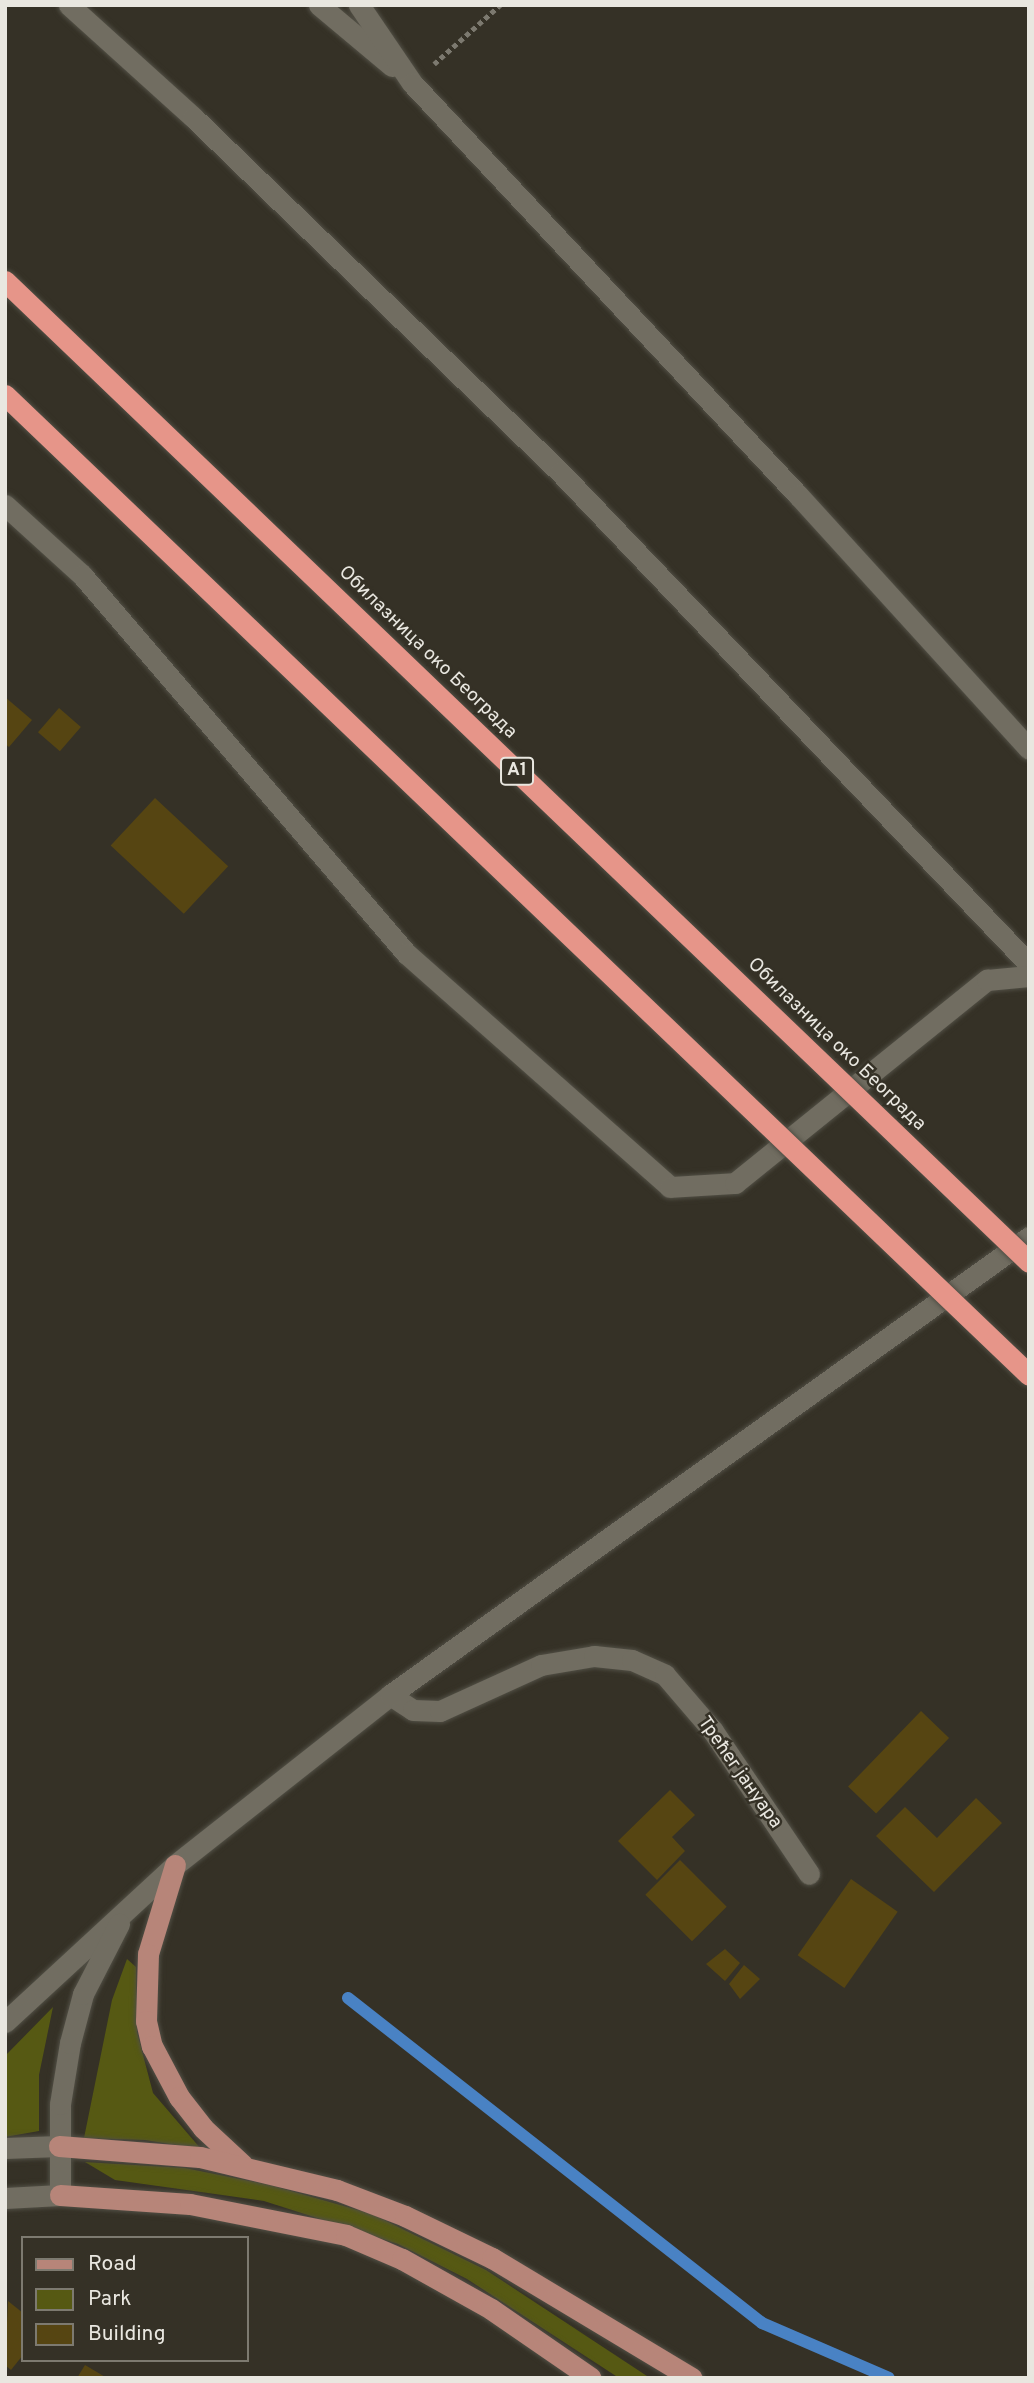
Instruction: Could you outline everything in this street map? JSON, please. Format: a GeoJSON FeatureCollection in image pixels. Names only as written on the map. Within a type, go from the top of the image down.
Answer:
{"type":"FeatureCollection","features":[{"type":"Feature","properties":{"kind":"highway","name":"Обилазница око Београда"},"geometry":{"type":"LineString","coordinates":[[5,281],[1029,1262]]}},
{"type":"Feature","properties":{"kind":"highway"},"geometry":{"type":"LineString","coordinates":[[5,395],[1029,1375]]}},
{"type":"Feature","properties":{"kind":"main road"},"geometry":{"type":"LineString","coordinates":[[175,1865],[148,1954],[146,2021],[152,2046],[179,2097],[243,2165]]}},
{"type":"Feature","properties":{"kind":"main road"},"geometry":{"type":"LineString","coordinates":[[59,2146],[133,2149],[243,2165],[337,2190],[405,2216],[492,2258],[692,2378]]}},
{"type":"Feature","properties":{"kind":"main road"},"geometry":{"type":"LineString","coordinates":[[60,2195],[190,2204],[346,2235],[402,2259],[491,2309],[591,2378]]}},
{"type":"Feature","properties":{"kind":"street"},"geometry":{"type":"LineString","coordinates":[[69,5],[193,117],[560,472],[1029,964]]}},
{"type":"Feature","properties":{"kind":"street"},"geometry":{"type":"LineString","coordinates":[[319,5],[412,83],[799,495],[1029,749]]}},
{"type":"Feature","properties":{"kind":"street"},"geometry":{"type":"LineString","coordinates":[[359,5],[412,83]]}},
{"type":"Feature","properties":{"kind":"street"},"geometry":{"type":"LineString","coordinates":[[5,505],[82,575],[407,954],[670,1187],[735,1183],[987,980],[1029,976]]}},
{"type":"Feature","properties":{"kind":"street"},"geometry":{"type":"LineString","coordinates":[[5,2022],[175,1865],[390,1695],[1029,1237]]}},
{"type":"Feature","properties":{"kind":"street","name":"Трећег јануара"},"geometry":{"type":"LineString","coordinates":[[390,1695],[413,1710],[440,1711],[541,1665],[594,1656],[632,1660],[665,1675],[713,1731],[809,1874]]}},
{"type":"Feature","properties":{"kind":"street"},"geometry":{"type":"LineString","coordinates":[[5,2198],[60,2195],[60,2104],[83,1994],[126,1910]]}},
{"type":"Feature","properties":{"kind":"street"},"geometry":{"type":"LineString","coordinates":[[5,2148],[59,2146]]}},
{"type":"Feature","properties":{"kind":"path"},"geometry":{"type":"LineString","coordinates":[[412,83],[500,5]]}},
{"type":"Feature","properties":{"kind":"green space"},"geometry":{"type":"Polygon","coordinates":[[[127,1959],[136,1967],[137,2032],[153,2093],[201,2149],[145,2140],[84,2138],[112,2000],[127,1959]]]}},
{"type":"Feature","properties":{"kind":"green space"},"geometry":{"type":"Polygon","coordinates":[[[53,2007],[39,2075],[39,2131],[5,2137],[5,2056],[53,2007]]]}},
{"type":"Feature","properties":{"kind":"green space"},"geometry":{"type":"Polygon","coordinates":[[[85,2162],[185,2168],[270,2185],[372,2214],[486,2270],[650,2378],[619,2378],[467,2279],[398,2244],[264,2201],[115,2180],[85,2162]]]}},
{"type":"Feature","properties":{"kind":"building"},"geometry":{"type":"Polygon","coordinates":[[[5,697],[32,720],[9,747],[5,744],[5,697]]]}},
{"type":"Feature","properties":{"kind":"building"},"geometry":{"type":"Polygon","coordinates":[[[59,708],[81,727],[60,751],[38,732],[59,708]]]}},
{"type":"Feature","properties":{"kind":"building"},"geometry":{"type":"Polygon","coordinates":[[[155,798],[228,866],[184,914],[111,846],[155,798]]]}},
{"type":"Feature","properties":{"kind":"building"},"geometry":{"type":"Polygon","coordinates":[[[921,1711],[949,1738],[876,1814],[848,1787],[921,1711]]]}},
{"type":"Feature","properties":{"kind":"building"},"geometry":{"type":"Polygon","coordinates":[[[670,1790],[695,1815],[672,1837],[685,1851],[657,1880],[618,1841],[670,1790]]]}},
{"type":"Feature","properties":{"kind":"building"},"geometry":{"type":"Polygon","coordinates":[[[976,1798],[1002,1823],[934,1892],[876,1836],[905,1807],[937,1838],[976,1798]]]}},
{"type":"Feature","properties":{"kind":"building"},"geometry":{"type":"Polygon","coordinates":[[[680,1860],[727,1907],[692,1941],[645,1895],[680,1860]]]}},
{"type":"Feature","properties":{"kind":"building"},"geometry":{"type":"Polygon","coordinates":[[[851,1879],[898,1912],[844,1988],[798,1955],[851,1879]]]}},
{"type":"Feature","properties":{"kind":"building"},"geometry":{"type":"Polygon","coordinates":[[[725,1949],[740,1963],[725,1981],[706,1964],[725,1949]]]}},
{"type":"Feature","properties":{"kind":"building"},"geometry":{"type":"Polygon","coordinates":[[[744,1965],[760,1979],[740,1999],[729,1984],[744,1965]]]}},
{"type":"Feature","properties":{"kind":"building"},"geometry":{"type":"Polygon","coordinates":[[[8,2301],[21,2311],[21,2358],[11,2370],[5,2365],[8,2301]]]}},
{"type":"Feature","properties":{"kind":"building"},"geometry":{"type":"Polygon","coordinates":[[[85,2365],[107,2378],[77,2378],[85,2365]]]}},
{"type":"Feature","properties":{"kind":"waterway"},"geometry":{"type":"LineString","coordinates":[[348,1998],[762,2323],[889,2378]]}}]}
